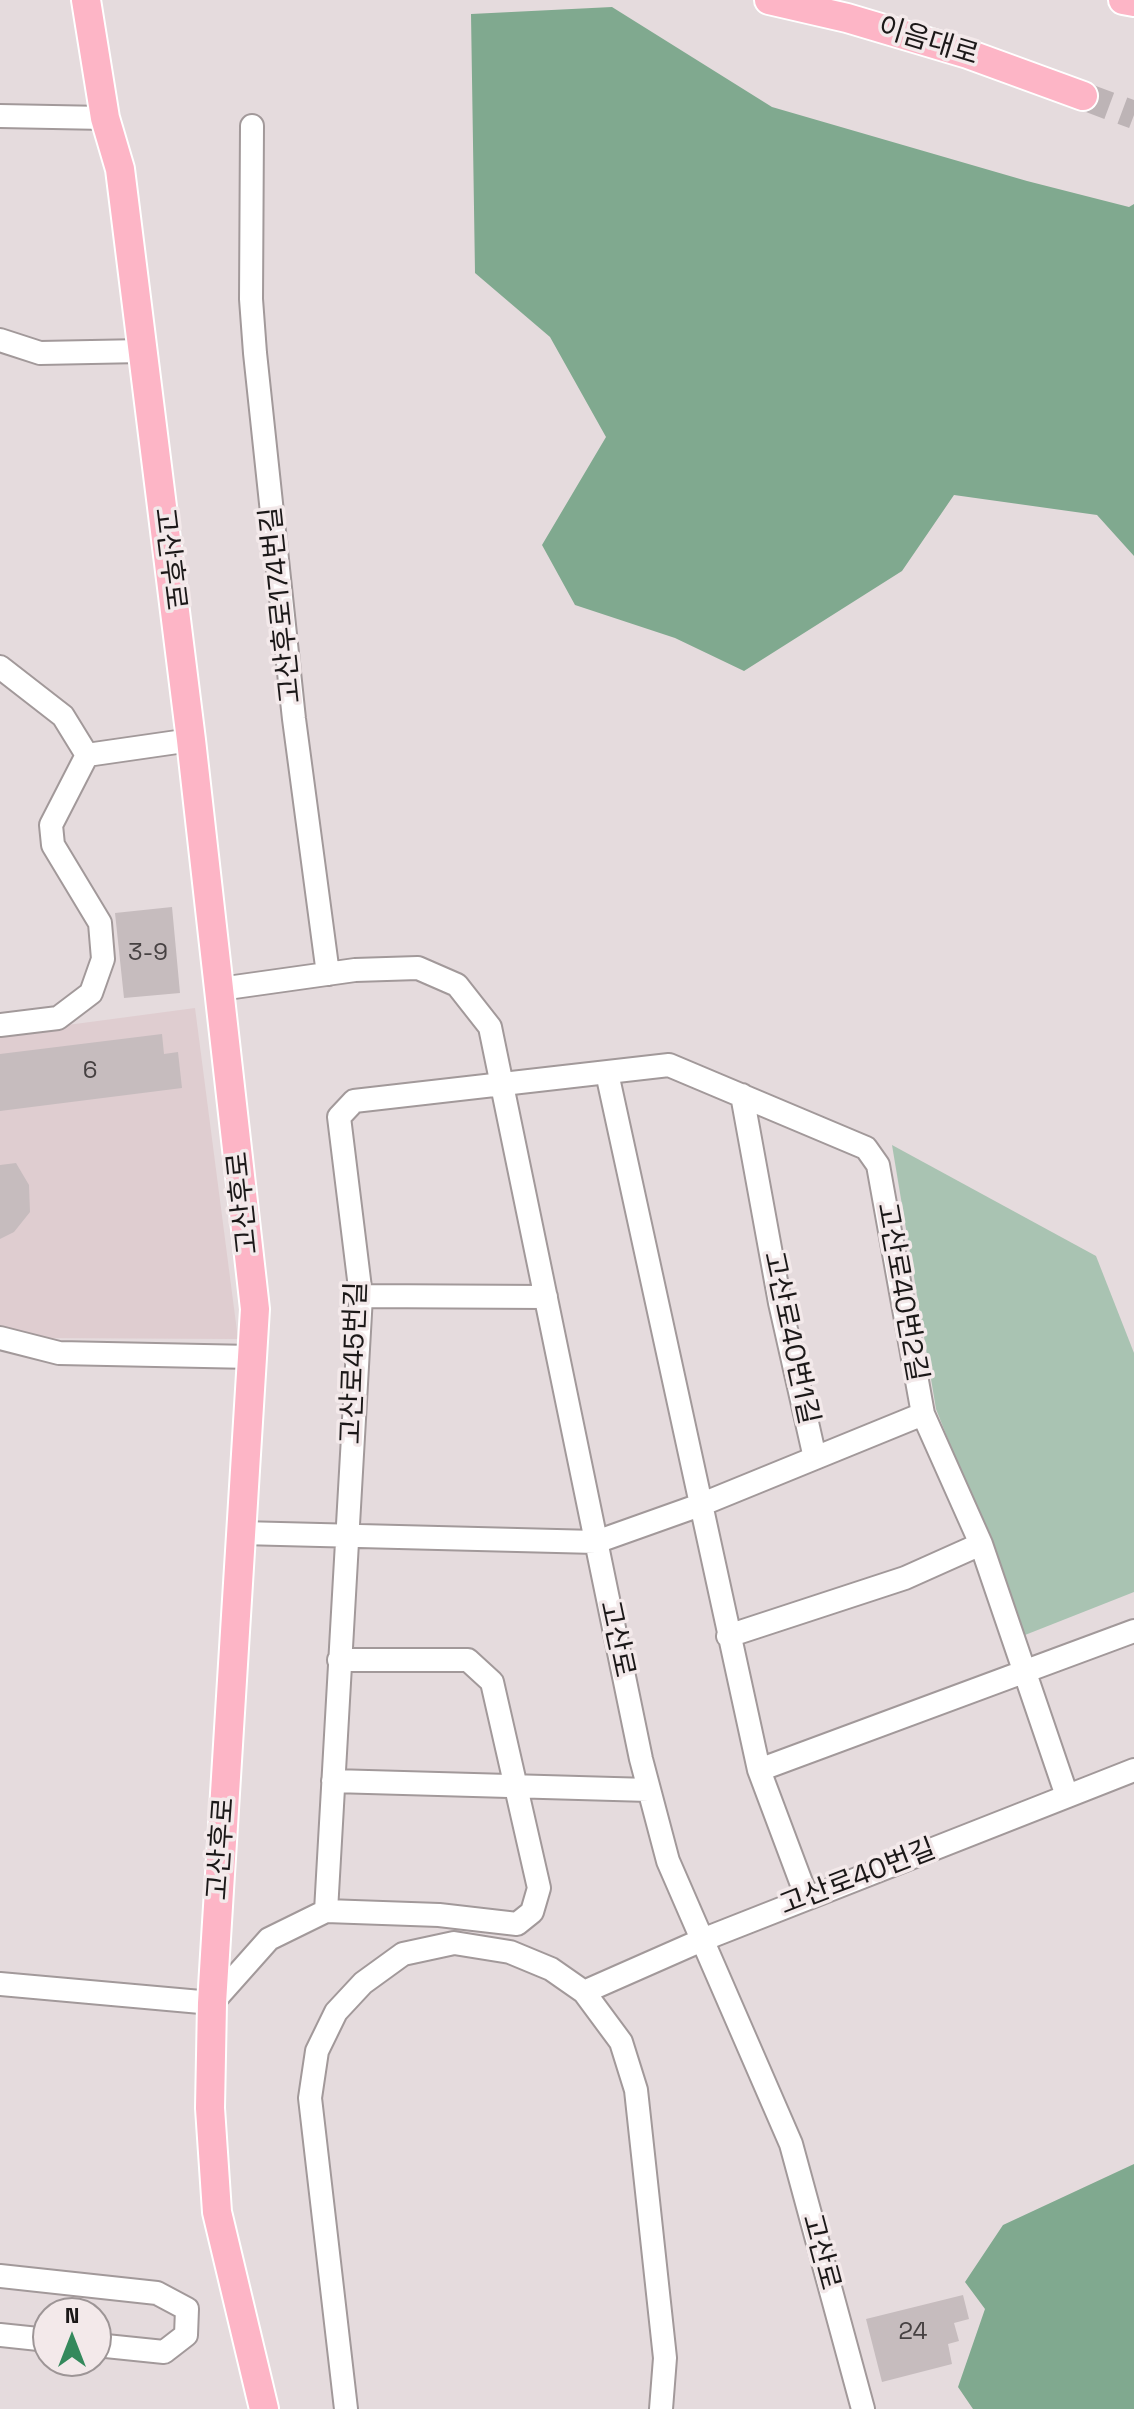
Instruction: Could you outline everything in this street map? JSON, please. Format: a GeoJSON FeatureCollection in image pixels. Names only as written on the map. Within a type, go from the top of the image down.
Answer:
{"type":"FeatureCollection","features":[{"type":"Feature","properties":{"kind":"main road","name":"고산후로"},"geometry":{"type":"LineString","coordinates":[[86,0],[105,118],[120,169],[191,740],[255,1309],[212,2003],[210,2108],[217,2212],[264,2409]]}},
{"type":"Feature","properties":{"kind":"main road","name":"이음대로"},"geometry":{"type":"LineString","coordinates":[[769,0],[847,18],[968,54],[1083,96]]}},
{"type":"Feature","properties":{"kind":"main road"},"geometry":{"type":"LineString","coordinates":[[1123,0],[1134,2]]}},
{"type":"Feature","properties":{"kind":"street"},"geometry":{"type":"LineString","coordinates":[[0,116],[105,118]]}},
{"type":"Feature","properties":{"kind":"street","name":"고산후로174번길"},"geometry":{"type":"LineString","coordinates":[[252,126],[251,299],[255,353],[298,748],[328,974]]}},
{"type":"Feature","properties":{"kind":"street"},"geometry":{"type":"LineString","coordinates":[[0,340],[40,353],[143,351]]}},
{"type":"Feature","properties":{"kind":"street"},"geometry":{"type":"LineString","coordinates":[[0,667],[63,716],[87,755]]}},
{"type":"Feature","properties":{"kind":"street"},"geometry":{"type":"LineString","coordinates":[[87,755],[191,740]]}},
{"type":"Feature","properties":{"kind":"street"},"geometry":{"type":"LineString","coordinates":[[0,1025],[58,1018],[91,993],[103,959],[100,923],[53,845],[51,825],[87,755]]}},
{"type":"Feature","properties":{"kind":"street","name":"고산로"},"geometry":{"type":"LineString","coordinates":[[328,974],[418,968],[457,985],[490,1027],[596,1542],[649,1790],[668,1861],[791,2144],[863,2409]]}},
{"type":"Feature","properties":{"kind":"street"},"geometry":{"type":"LineString","coordinates":[[220,989],[328,974]]}},
{"type":"Feature","properties":{"kind":"street","name":"고산로40번2길"},"geometry":{"type":"LineString","coordinates":[[502,1086],[669,1065],[866,1148],[878,1165],[923,1414],[981,1544],[1067,1796]]}},
{"type":"Feature","properties":{"kind":"street"},"geometry":{"type":"LineString","coordinates":[[607,1073],[759,1770],[807,1898]]}},
{"type":"Feature","properties":{"kind":"street","name":"고산로45번길"},"geometry":{"type":"LineString","coordinates":[[326,1911],[361,1296],[339,1117],[354,1101],[502,1086]]}},
{"type":"Feature","properties":{"kind":"street","name":"고산로40번1길"},"geometry":{"type":"LineString","coordinates":[[596,1542],[700,1505],[815,1458],[780,1303],[742,1095]]}},
{"type":"Feature","properties":{"kind":"street"},"geometry":{"type":"LineString","coordinates":[[361,1296],[546,1297]]}},
{"type":"Feature","properties":{"kind":"street"},"geometry":{"type":"LineString","coordinates":[[0,1338],[59,1353],[252,1357]]}},
{"type":"Feature","properties":{"kind":"street"},"geometry":{"type":"LineString","coordinates":[[815,1458],[923,1414]]}},
{"type":"Feature","properties":{"kind":"street"},"geometry":{"type":"LineString","coordinates":[[241,1533],[596,1542]]}},
{"type":"Feature","properties":{"kind":"street"},"geometry":{"type":"LineString","coordinates":[[728,1636],[905,1578],[981,1544]]}},
{"type":"Feature","properties":{"kind":"street"},"geometry":{"type":"LineString","coordinates":[[759,1770],[1025,1674],[1134,1631]]}},
{"type":"Feature","properties":{"kind":"street"},"geometry":{"type":"LineString","coordinates":[[0,1984],[212,2003],[269,1939],[326,1911],[439,1915],[517,1924],[532,1912],[539,1888],[492,1682],[468,1660],[339,1660]]}},
{"type":"Feature","properties":{"kind":"street","name":"고산로40번길"},"geometry":{"type":"LineString","coordinates":[[584,1992],[702,1940],[1134,1770]]}},
{"type":"Feature","properties":{"kind":"street"},"geometry":{"type":"LineString","coordinates":[[333,1781],[649,1790]]}},
{"type":"Feature","properties":{"kind":"street"},"geometry":{"type":"LineString","coordinates":[[346,2409],[310,2098],[317,2051],[336,2012],[363,1983],[403,1954],[454,1943],[510,1952],[551,1969],[584,1992],[621,2042],[636,2090],[665,2358],[661,2409]]}},
{"type":"Feature","properties":{"kind":"street"},"geometry":{"type":"LineString","coordinates":[[0,2276],[157,2293],[187,2309],[186,2335],[164,2352],[112,2347]]}},
{"type":"Feature","properties":{"kind":"street"},"geometry":{"type":"LineString","coordinates":[[0,2335],[32,2338]]}},
{"type":"Feature","properties":{"kind":"shaded area"},"geometry":{"type":"Polygon","coordinates":[[[195,1008],[238,1339],[30,1338],[0,1328],[0,1034],[195,1008]]]}},
{"type":"Feature","properties":{"kind":"green space"},"geometry":{"type":"Polygon","coordinates":[[[612,7],[772,107],[1027,181],[1129,207],[1134,204],[1134,556],[1097,515],[954,495],[902,571],[744,671],[675,638],[575,605],[542,545],[606,437],[550,337],[475,273],[471,14],[612,7]]]}},
{"type":"Feature","properties":{"kind":"green space"},"geometry":{"type":"Polygon","coordinates":[[[892,1145],[1096,1256],[1134,1353],[1134,1592],[1025,1635],[936,1409],[892,1145]]]}},
{"type":"Feature","properties":{"kind":"green space"},"geometry":{"type":"Polygon","coordinates":[[[1134,2164],[1134,2409],[973,2409],[958,2387],[985,2309],[965,2282],[1003,2225],[1134,2164]]]}},
{"type":"Feature","properties":{"kind":"building"},"geometry":{"type":"Polygon","coordinates":[[[172,907],[180,993],[124,998],[115,913],[172,907]]]}},
{"type":"Feature","properties":{"kind":"building"},"geometry":{"type":"Polygon","coordinates":[[[162,1034],[164,1054],[178,1052],[182,1088],[0,1111],[0,1054],[162,1034]]]}},
{"type":"Feature","properties":{"kind":"building"},"geometry":{"type":"Polygon","coordinates":[[[16,1163],[29,1185],[30,1212],[14,1232],[0,1239],[0,1165],[16,1163]]]}},
{"type":"Feature","properties":{"kind":"building"},"geometry":{"type":"Polygon","coordinates":[[[963,2295],[969,2319],[954,2323],[959,2341],[948,2344],[952,2364],[882,2382],[866,2319],[963,2295]]]}},
{"type":"Feature","properties":{"kind":"tunnel"},"geometry":{"type":"LineString","coordinates":[[1083,96],[1134,115]]}}]}
